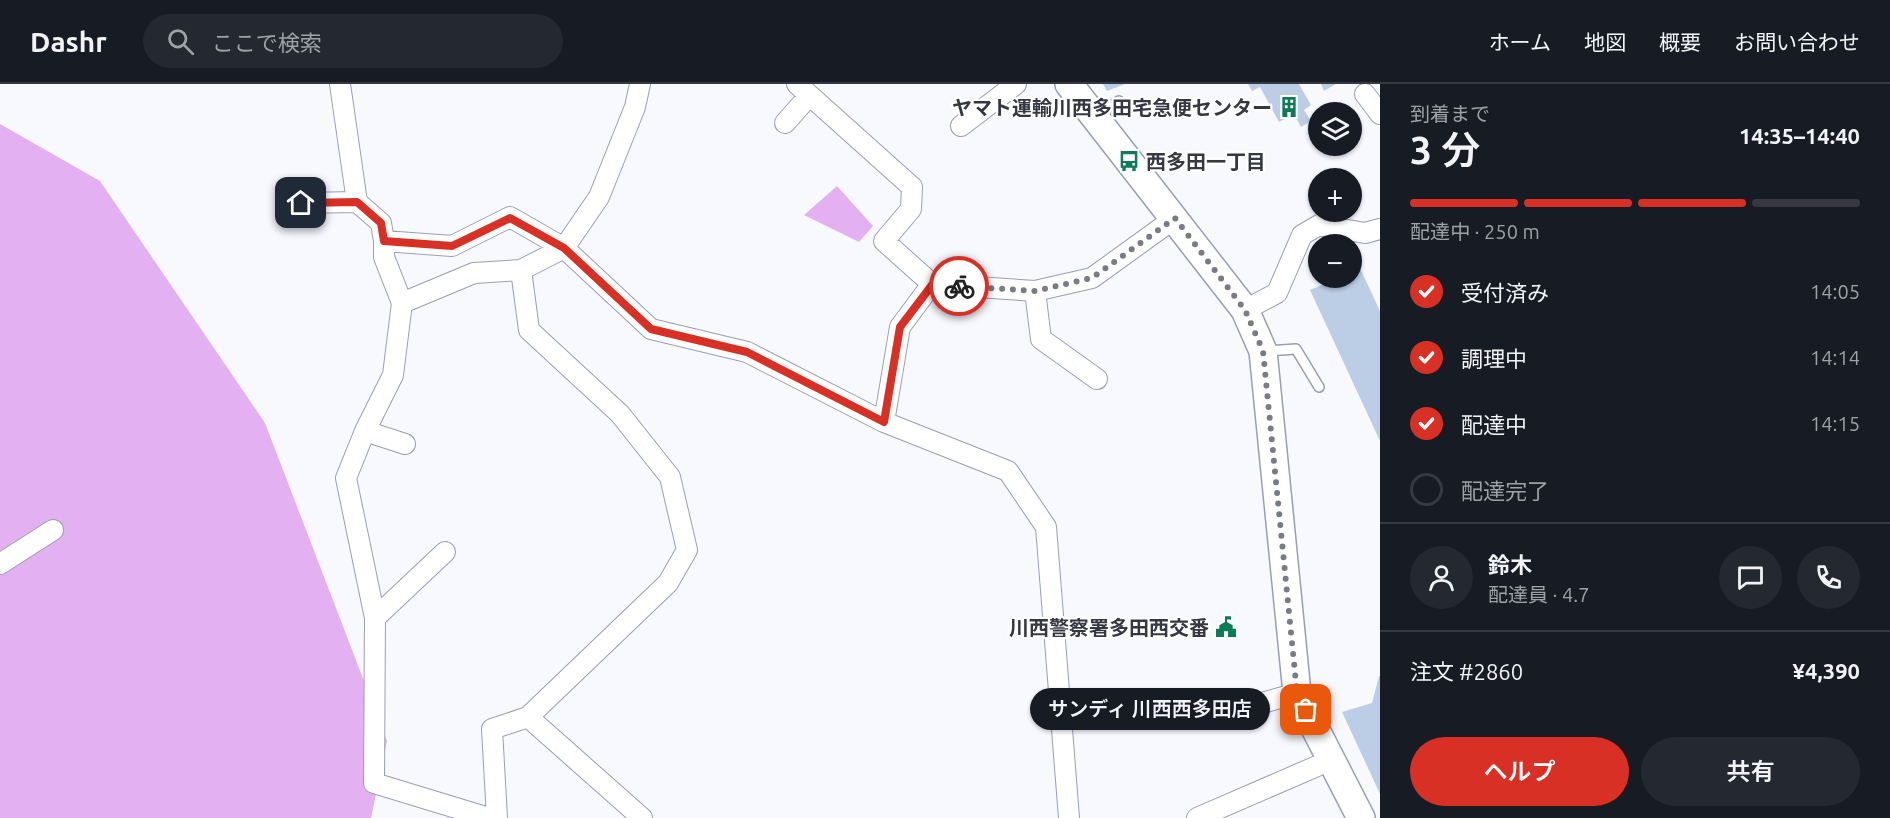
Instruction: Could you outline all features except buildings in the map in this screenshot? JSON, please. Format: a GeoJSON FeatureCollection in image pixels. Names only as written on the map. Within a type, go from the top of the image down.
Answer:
{"type":"FeatureCollection","features":[{"type":"Feature","properties":{"kind":"street"},"geometry":{"type":"LineString","coordinates":[[340,84],[357,202],[381,223],[384,257],[402,303],[393,375],[365,431],[346,478],[375,618],[374,783],[489,818]]}},
{"type":"Feature","properties":{"kind":"street"},"geometry":{"type":"LineString","coordinates":[[402,303],[474,273],[521,270],[564,248],[599,197],[635,107],[640,84]]}},
{"type":"Feature","properties":{"kind":"street"},"geometry":{"type":"LineString","coordinates":[[961,126],[1016,84]]}},
{"type":"Feature","properties":{"kind":"street"},"geometry":{"type":"LineString","coordinates":[[1069,84],[1245,310],[1263,351],[1297,693],[1361,818]]}},
{"type":"Feature","properties":{"kind":"street"},"geometry":{"type":"LineString","coordinates":[[785,123],[803,90],[912,187],[911,209],[884,241],[932,285],[1035,291],[1092,278],[1175,218]]}},
{"type":"Feature","properties":{"kind":"street"},"geometry":{"type":"LineString","coordinates":[[1365,94],[1380,114]]}},
{"type":"Feature","properties":{"kind":"street"},"geometry":{"type":"LineString","coordinates":[[301,203],[357,202]]}},
{"type":"Feature","properties":{"kind":"street"},"geometry":{"type":"LineString","coordinates":[[384,241],[452,246],[510,218],[564,248],[651,329],[747,352],[884,422],[1008,471],[1046,527],[1069,818]]}},
{"type":"Feature","properties":{"kind":"street"},"geometry":{"type":"LineString","coordinates":[[1245,310],[1277,293],[1302,235],[1319,225],[1365,233],[1380,229]]}},
{"type":"Feature","properties":{"kind":"street"},"geometry":{"type":"LineString","coordinates":[[497,818],[492,729],[528,717],[668,583],[687,550],[670,477],[620,414],[529,330],[521,270]]}},
{"type":"Feature","properties":{"kind":"street"},"geometry":{"type":"LineString","coordinates":[[884,422],[900,327],[932,285]]}},
{"type":"Feature","properties":{"kind":"street"},"geometry":{"type":"LineString","coordinates":[[1035,291],[1041,339],[1097,379]]}},
{"type":"Feature","properties":{"kind":"street"},"geometry":{"type":"LineString","coordinates":[[365,431],[405,444]]}},
{"type":"Feature","properties":{"kind":"street"},"geometry":{"type":"LineString","coordinates":[[0,564],[53,530]]}},
{"type":"Feature","properties":{"kind":"street"},"geometry":{"type":"LineString","coordinates":[[375,618],[445,552]]}},
{"type":"Feature","properties":{"kind":"street"},"geometry":{"type":"LineString","coordinates":[[1217,716],[1297,693]]}},
{"type":"Feature","properties":{"kind":"street"},"geometry":{"type":"LineString","coordinates":[[528,717],[642,818]]}},
{"type":"Feature","properties":{"kind":"street"},"geometry":{"type":"LineString","coordinates":[[1197,818],[1330,760]]}},
{"type":"Feature","properties":{"kind":"lane"},"geometry":{"type":"LineString","coordinates":[[1094,116],[1119,101]]}},
{"type":"Feature","properties":{"kind":"lane"},"geometry":{"type":"LineString","coordinates":[[1263,351],[1296,349],[1319,387]]}},
{"type":"Feature","properties":{"kind":"shaded area"},"geometry":{"type":"Polygon","coordinates":[[[0,124],[100,181],[265,423],[387,741],[371,818],[0,818],[0,124]]]}},
{"type":"Feature","properties":{"kind":"shaded area"},"geometry":{"type":"Polygon","coordinates":[[[837,186],[873,226],[859,242],[804,215],[837,186]]]}},
{"type":"Feature","properties":{"kind":"way so far"},"geometry":{"type":"LineString","coordinates":[[959,286],[1035,291],[1092,278],[1175,218],[1245,310],[1263,351],[1297,693],[1306,710]]}},
{"type":"Feature","properties":{"kind":"place","name":"ヤマト運輸川西多田宅急便センター"},"geometry":{"type":"Point","coordinates":[1289,107]}},
{"type":"Feature","properties":{"kind":"place","name":"西多田一丁目"},"geometry":{"type":"Point","coordinates":[1129,161]}},
{"type":"Feature","properties":{"kind":"place","name":"川西警察署多田西交番"},"geometry":{"type":"Point","coordinates":[1226,627]}},
{"type":"Feature","properties":{"kind":"place","name":"サンディ 川西西多田店"},"geometry":{"type":"Point","coordinates":[1306,710]}},
{"type":"Feature","properties":{"kind":"route"},"geometry":{"type":"LineString","coordinates":[[301,203],[357,202],[381,223],[384,241],[452,246],[510,218],[564,248],[651,329],[747,352],[884,422],[900,327],[932,285],[959,286]]}}]}
